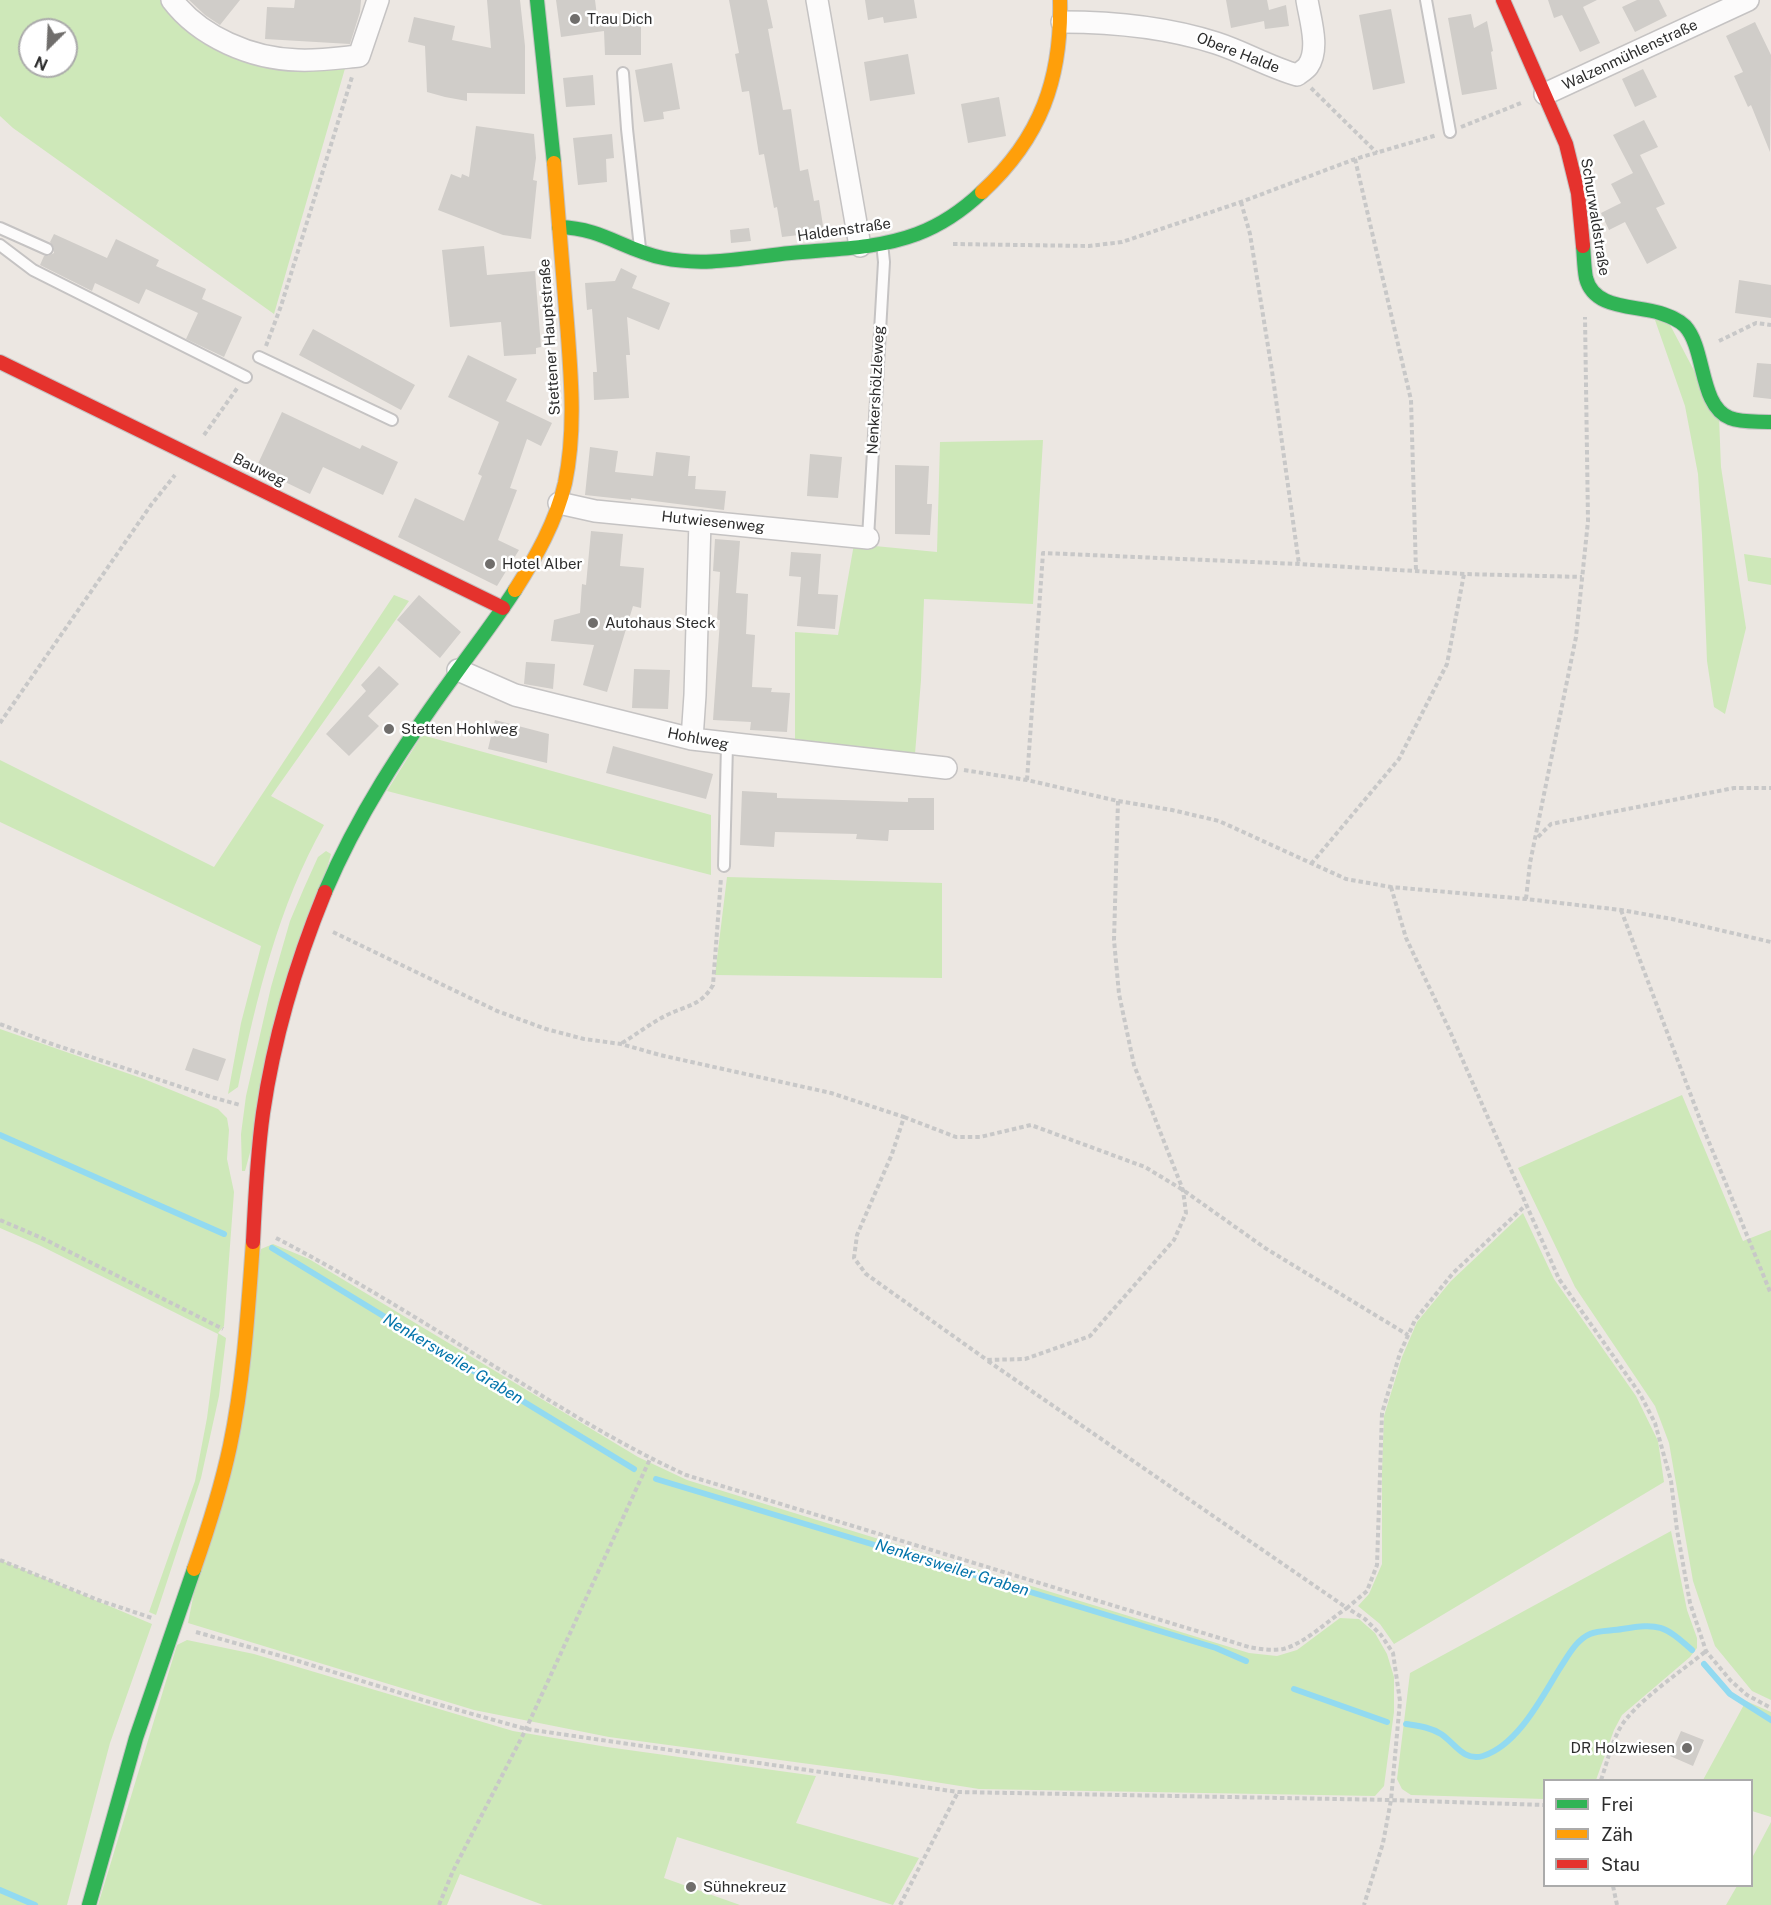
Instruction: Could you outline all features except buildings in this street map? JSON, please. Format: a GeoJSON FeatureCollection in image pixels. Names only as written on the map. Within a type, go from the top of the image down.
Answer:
{"type":"FeatureCollection","features":[{"type":"Feature","properties":{"kind":"street"},"geometry":{"type":"LineString","coordinates":[[172,0],[192,21],[236,47],[296,60],[358,56],[378,0]]}},
{"type":"Feature","properties":{"kind":"street","name":"Stettener Hauptstraße"},"geometry":{"type":"LineString","coordinates":[[88,1905],[130,1753],[210,1516],[228,1450],[236,1414],[245,1340],[258,1160],[266,1094],[280,1027],[301,956],[325,893],[348,844],[387,774],[533,563],[559,503],[568,466],[573,407],[559,227],[537,0]]}},
{"type":"Feature","properties":{"kind":"street"},"geometry":{"type":"LineString","coordinates":[[817,0],[860,246]]}},
{"type":"Feature","properties":{"kind":"street","name":"Haldenstraße"},"geometry":{"type":"LineString","coordinates":[[559,227],[587,228],[662,258],[706,261],[860,246],[912,236],[968,205],[986,191],[1018,154],[1042,112],[1051,90],[1057,68],[1062,22],[1060,0]]}},
{"type":"Feature","properties":{"kind":"street","name":"Obere Halde"},"geometry":{"type":"LineString","coordinates":[[1062,22],[1132,25],[1189,35],[1219,44],[1282,71],[1297,75],[1308,67],[1313,55],[1307,0]]}},
{"type":"Feature","properties":{"kind":"street","name":"Schurwaldstraße"},"geometry":{"type":"LineString","coordinates":[[1503,0],[1566,144],[1573,167],[1586,277],[1590,289],[1598,298],[1607,302],[1671,316],[1684,325],[1694,337],[1706,381],[1721,412],[1729,418],[1771,422]]}},
{"type":"Feature","properties":{"kind":"street","name":"Walzenmühlenstraße"},"geometry":{"type":"LineString","coordinates":[[1545,94],[1748,0]]}},
{"type":"Feature","properties":{"kind":"street","name":"Bauweg"},"geometry":{"type":"LineString","coordinates":[[0,362],[503,608]]}},
{"type":"Feature","properties":{"kind":"street","name":"Hutwiesenweg"},"geometry":{"type":"LineString","coordinates":[[559,503],[595,511],[868,538]]}},
{"type":"Feature","properties":{"kind":"street"},"geometry":{"type":"LineString","coordinates":[[692,740],[700,521]]}},
{"type":"Feature","properties":{"kind":"street","name":"Hohlweg"},"geometry":{"type":"LineString","coordinates":[[458,670],[515,695],[692,740],[946,768]]}},
{"type":"Feature","properties":{"kind":"lane"},"geometry":{"type":"LineString","coordinates":[[1426,0],[1450,132]]}},
{"type":"Feature","properties":{"kind":"lane"},"geometry":{"type":"LineString","coordinates":[[623,73],[640,251]]}},
{"type":"Feature","properties":{"kind":"lane"},"geometry":{"type":"LineString","coordinates":[[0,228],[47,249]]}},
{"type":"Feature","properties":{"kind":"lane","name":"Nenkershölzleweg"},"geometry":{"type":"LineString","coordinates":[[868,538],[884,262],[882,243]]}},
{"type":"Feature","properties":{"kind":"lane"},"geometry":{"type":"LineString","coordinates":[[0,245],[33,270],[246,377]]}},
{"type":"Feature","properties":{"kind":"lane"},"geometry":{"type":"LineString","coordinates":[[259,357],[392,420]]}},
{"type":"Feature","properties":{"kind":"lane"},"geometry":{"type":"LineString","coordinates":[[724,866],[727,745]]}},
{"type":"Feature","properties":{"kind":"path"},"geometry":{"type":"LineString","coordinates":[[259,357],[267,345],[281,306],[358,56]]}},
{"type":"Feature","properties":{"kind":"path"},"geometry":{"type":"LineString","coordinates":[[1297,75],[1377,153]]}},
{"type":"Feature","properties":{"kind":"path"},"geometry":{"type":"LineString","coordinates":[[948,244],[1089,246],[1122,242],[1241,202],[1355,159],[1411,400],[1416,571]]}},
{"type":"Feature","properties":{"kind":"path"},"geometry":{"type":"LineString","coordinates":[[1241,202],[1250,234],[1267,336],[1299,564]]}},
{"type":"Feature","properties":{"kind":"path"},"geometry":{"type":"LineString","coordinates":[[1526,899],[1530,863],[1576,637],[1587,521],[1585,317],[1590,289]]}},
{"type":"Feature","properties":{"kind":"path"},"geometry":{"type":"LineString","coordinates":[[1713,345],[1756,323],[1771,325]]}},
{"type":"Feature","properties":{"kind":"path"},"geometry":{"type":"LineString","coordinates":[[0,723],[151,505],[246,377]]}},
{"type":"Feature","properties":{"kind":"path"},"geometry":{"type":"LineString","coordinates":[[1027,780],[1043,554],[1299,564],[1464,574],[1582,577]]}},
{"type":"Feature","properties":{"kind":"path"},"geometry":{"type":"LineString","coordinates":[[1311,864],[1399,759],[1447,664],[1464,574]]}},
{"type":"Feature","properties":{"kind":"path"},"geometry":{"type":"LineString","coordinates":[[946,768],[1027,780],[1219,821],[1346,879],[1391,888],[1526,899],[1621,910],[1672,918],[1771,942]]}},
{"type":"Feature","properties":{"kind":"path"},"geometry":{"type":"LineString","coordinates":[[1536,838],[1551,824],[1734,788],[1771,788]]}},
{"type":"Feature","properties":{"kind":"path"},"geometry":{"type":"LineString","coordinates":[[987,1360],[1025,1359],[1090,1336],[1174,1240],[1186,1213],[1183,1190],[1134,1065],[1119,994],[1114,940],[1118,801]]}},
{"type":"Feature","properties":{"kind":"path"},"geometry":{"type":"LineString","coordinates":[[621,1044],[667,1015],[697,1003],[708,994],[713,985],[719,882],[724,866]]}},
{"type":"Feature","properties":{"kind":"path"},"geometry":{"type":"LineString","coordinates":[[1391,888],[1406,938],[1449,1029],[1559,1279],[1640,1394],[1655,1423],[1671,1480],[1690,1603],[1706,1651],[1731,1681],[1747,1695],[1771,1708]]}},
{"type":"Feature","properties":{"kind":"path"},"geometry":{"type":"LineString","coordinates":[[1621,910],[1704,1130],[1771,1294]]}},
{"type":"Feature","properties":{"kind":"path"},"geometry":{"type":"LineString","coordinates":[[338,934],[497,1011],[546,1029],[831,1093],[956,1137],[980,1137],[1031,1125],[1145,1167],[1183,1190],[1265,1248],[1408,1335]]}},
{"type":"Feature","properties":{"kind":"path"},"geometry":{"type":"LineString","coordinates":[[0,1024],[49,1043],[240,1105]]}},
{"type":"Feature","properties":{"kind":"path"},"geometry":{"type":"LineString","coordinates":[[904,1117],[892,1154],[857,1235],[854,1258],[866,1274],[987,1360],[1365,1619],[1382,1635],[1393,1653],[1400,1701],[1391,1800],[1383,1843],[1364,1905]]}},
{"type":"Feature","properties":{"kind":"path"},"geometry":{"type":"LineString","coordinates":[[254,1226],[364,1286],[584,1422],[650,1459],[686,1475],[1264,1650],[1281,1649],[1298,1643],[1367,1591],[1377,1565],[1382,1413],[1400,1353],[1414,1320],[1452,1273],[1526,1205]]}},
{"type":"Feature","properties":{"kind":"path"},"geometry":{"type":"LineString","coordinates":[[0,1220],[44,1239],[245,1340]]}},
{"type":"Feature","properties":{"kind":"path"},"geometry":{"type":"LineString","coordinates":[[439,1905],[453,1871],[526,1729],[650,1459]]}},
{"type":"Feature","properties":{"kind":"path"},"geometry":{"type":"LineString","coordinates":[[0,1560],[98,1600],[173,1626],[526,1729],[958,1792],[1543,1805]]}},
{"type":"Feature","properties":{"kind":"path"},"geometry":{"type":"LineString","coordinates":[[1601,1779],[1621,1726],[1634,1711],[1706,1651]]}},
{"type":"Feature","properties":{"kind":"path"},"geometry":{"type":"LineString","coordinates":[[900,1905],[958,1792]]}},
{"type":"Feature","properties":{"kind":"path"},"geometry":{"type":"LineString","coordinates":[[1613,1887],[1617,1905]]}},
{"type":"Feature","properties":{"kind":"green space"},"geometry":{"type":"Polygon","coordinates":[[[0,0],[160,0],[191,34],[253,64],[289,71],[346,65],[274,314],[13,128],[0,116],[0,0]]]}},
{"type":"Feature","properties":{"kind":"green space"},"geometry":{"type":"Polygon","coordinates":[[[1655,320],[1668,321],[1719,418],[1721,467],[1746,628],[1725,714],[1714,707],[1707,661],[1698,474],[1685,406],[1655,320]]]}},
{"type":"Feature","properties":{"kind":"green space"},"geometry":{"type":"Polygon","coordinates":[[[1043,440],[1033,604],[924,599],[915,754],[795,739],[795,632],[838,635],[854,544],[937,552],[940,442],[1043,440]]]}},
{"type":"Feature","properties":{"kind":"green space"},"geometry":{"type":"Polygon","coordinates":[[[1744,554],[1771,558],[1771,585],[1748,581],[1744,554]]]}},
{"type":"Feature","properties":{"kind":"green space"},"geometry":{"type":"Polygon","coordinates":[[[394,595],[409,601],[271,796],[324,825],[308,856],[282,920],[261,986],[238,1087],[228,1094],[241,1023],[261,946],[0,822],[0,760],[214,867],[394,595]]]}},
{"type":"Feature","properties":{"kind":"green space"},"geometry":{"type":"Polygon","coordinates":[[[422,735],[711,815],[711,875],[387,791],[422,735]]]}},
{"type":"Feature","properties":{"kind":"green space"},"geometry":{"type":"Polygon","coordinates":[[[326,851],[331,854],[245,1171],[242,1171],[241,1134],[246,1096],[271,987],[290,921],[318,857],[326,851]]]}},
{"type":"Feature","properties":{"kind":"green space"},"geometry":{"type":"Polygon","coordinates":[[[727,877],[942,883],[942,978],[715,975],[727,877]]]}},
{"type":"Feature","properties":{"kind":"green space"},"geometry":{"type":"Polygon","coordinates":[[[0,1029],[144,1079],[218,1109],[227,1118],[229,1130],[227,1159],[234,1192],[224,1326],[218,1333],[226,1338],[219,1396],[201,1478],[156,1615],[149,1612],[195,1481],[207,1418],[218,1334],[0,1228],[0,1029]]]}},
{"type":"Feature","properties":{"kind":"green space"},"geometry":{"type":"Polygon","coordinates":[[[1682,1095],[1743,1241],[1771,1230],[1771,1700],[1752,1691],[1715,1646],[1693,1581],[1669,1443],[1655,1406],[1575,1287],[1518,1168],[1682,1095]]]}},
{"type":"Feature","properties":{"kind":"green space"},"geometry":{"type":"Polygon","coordinates":[[[1523,1213],[1554,1279],[1636,1396],[1658,1441],[1664,1482],[1394,1644],[1380,1624],[1358,1606],[1369,1594],[1382,1564],[1384,1416],[1402,1357],[1417,1322],[1451,1281],[1523,1213]]]}},
{"type":"Feature","properties":{"kind":"green space"},"geometry":{"type":"Polygon","coordinates":[[[273,1244],[309,1259],[638,1457],[687,1480],[1249,1653],[1277,1656],[1297,1650],[1340,1618],[1359,1619],[1375,1633],[1387,1654],[1394,1677],[1394,1712],[1384,1786],[1375,1796],[979,1789],[609,1737],[474,1710],[188,1623],[261,1249],[273,1244]]]}},
{"type":"Feature","properties":{"kind":"green space"},"geometry":{"type":"Polygon","coordinates":[[[1671,1531],[1687,1610],[1697,1638],[1697,1648],[1690,1657],[1622,1715],[1614,1730],[1596,1779],[1543,1779],[1543,1799],[1411,1795],[1402,1789],[1397,1779],[1410,1673],[1671,1531]]]}},
{"type":"Feature","properties":{"kind":"green space"},"geometry":{"type":"Polygon","coordinates":[[[0,1560],[152,1624],[110,1743],[67,1905],[0,1905],[0,1560]]]}},
{"type":"Feature","properties":{"kind":"green space"},"geometry":{"type":"Polygon","coordinates":[[[187,1640],[254,1654],[513,1731],[607,1747],[816,1776],[796,1823],[919,1858],[893,1905],[677,1837],[664,1878],[740,1905],[543,1905],[460,1874],[447,1905],[98,1905],[177,1645],[187,1640]]]}},
{"type":"Feature","properties":{"kind":"green space"},"geometry":{"type":"Polygon","coordinates":[[[1746,1701],[1771,1712],[1771,1817],[1753,1811],[1753,1779],[1704,1779],[1746,1701]]]}},
{"type":"Feature","properties":{"kind":"green space"},"geometry":{"type":"Polygon","coordinates":[[[1771,1822],[1771,1905],[1726,1905],[1736,1887],[1753,1887],[1753,1856],[1771,1822]]]}},
{"type":"Feature","properties":{"kind":"waterway","name":"Nenkersweiler Graben"},"geometry":{"type":"LineString","coordinates":[[0,1135],[224,1234]]}},
{"type":"Feature","properties":{"kind":"waterway","name":"Nenkersweiler Graben"},"geometry":{"type":"LineString","coordinates":[[272,1248],[634,1469]]}},
{"type":"Feature","properties":{"kind":"waterway","name":"Nenkersweiler Graben"},"geometry":{"type":"LineString","coordinates":[[656,1479],[1216,1648],[1246,1661]]}},
{"type":"Feature","properties":{"kind":"waterway","name":"Nenkersweiler Graben"},"geometry":{"type":"LineString","coordinates":[[1406,1724],[1437,1732],[1446,1737],[1464,1754],[1483,1756],[1496,1750],[1518,1731],[1537,1706],[1573,1649],[1590,1634],[1653,1626],[1674,1635],[1692,1650]]}},
{"type":"Feature","properties":{"kind":"waterway","name":"Nenkersweiler Graben"},"geometry":{"type":"LineString","coordinates":[[1704,1664],[1730,1694],[1771,1720]]}},
{"type":"Feature","properties":{"kind":"waterway","name":"Nenkersweiler Graben"},"geometry":{"type":"LineString","coordinates":[[1294,1689],[1387,1722]]}},
{"type":"Feature","properties":{"kind":"waterway"},"geometry":{"type":"LineString","coordinates":[[0,1890],[35,1905]]}},
{"type":"Feature","properties":{"kind":"traffic: fast"},"geometry":{"type":"LineString","coordinates":[[537,0],[554,163]]}},
{"type":"Feature","properties":{"kind":"traffic: fast"},"geometry":{"type":"LineString","coordinates":[[559,227],[588,231],[663,258],[695,262],[727,260],[855,248],[902,239],[943,221],[982,192]]}},
{"type":"Feature","properties":{"kind":"traffic: fast"},"geometry":{"type":"LineString","coordinates":[[1583,246],[1586,278],[1590,288],[1597,296],[1617,305],[1663,314],[1685,326],[1697,348],[1708,390],[1720,412],[1740,421],[1771,422]]}},
{"type":"Feature","properties":{"kind":"traffic: fast"},"geometry":{"type":"LineString","coordinates":[[325,892],[351,836],[398,756],[515,590]]}},
{"type":"Feature","properties":{"kind":"traffic: fast"},"geometry":{"type":"LineString","coordinates":[[89,1905],[136,1738],[194,1569]]}},
{"type":"Feature","properties":{"kind":"traffic: slow"},"geometry":{"type":"LineString","coordinates":[[982,192],[1019,150],[1044,105],[1057,55],[1060,0]]}},
{"type":"Feature","properties":{"kind":"traffic: slow"},"geometry":{"type":"LineString","coordinates":[[515,590],[538,552],[556,512],[565,483],[571,443],[570,363],[554,163]]}},
{"type":"Feature","properties":{"kind":"traffic: slow"},"geometry":{"type":"LineString","coordinates":[[194,1569],[218,1493],[235,1421],[245,1344],[253,1242]]}},
{"type":"Feature","properties":{"kind":"traffic: jam"},"geometry":{"type":"LineString","coordinates":[[1503,0],[1566,144],[1578,193],[1583,246]]}},
{"type":"Feature","properties":{"kind":"traffic: jam"},"geometry":{"type":"LineString","coordinates":[[0,362],[503,608]]}},
{"type":"Feature","properties":{"kind":"traffic: jam"},"geometry":{"type":"LineString","coordinates":[[253,1242],[261,1129],[273,1056],[296,973],[325,892]]}},
{"type":"Feature","properties":{"kind":"place","name":"Trau Dich"},"geometry":{"type":"Point","coordinates":[575,19]}},
{"type":"Feature","properties":{"kind":"place","name":"Hotel Alber"},"geometry":{"type":"Point","coordinates":[490,564]}},
{"type":"Feature","properties":{"kind":"place","name":"Autohaus Steck"},"geometry":{"type":"Point","coordinates":[593,623]}},
{"type":"Feature","properties":{"kind":"place","name":"Stetten Hohlweg"},"geometry":{"type":"Point","coordinates":[389,729]}},
{"type":"Feature","properties":{"kind":"place","name":"DR Holzwiesen"},"geometry":{"type":"Point","coordinates":[1687,1748]}},
{"type":"Feature","properties":{"kind":"place","name":"Sühnekreuz"},"geometry":{"type":"Point","coordinates":[691,1887]}}]}
